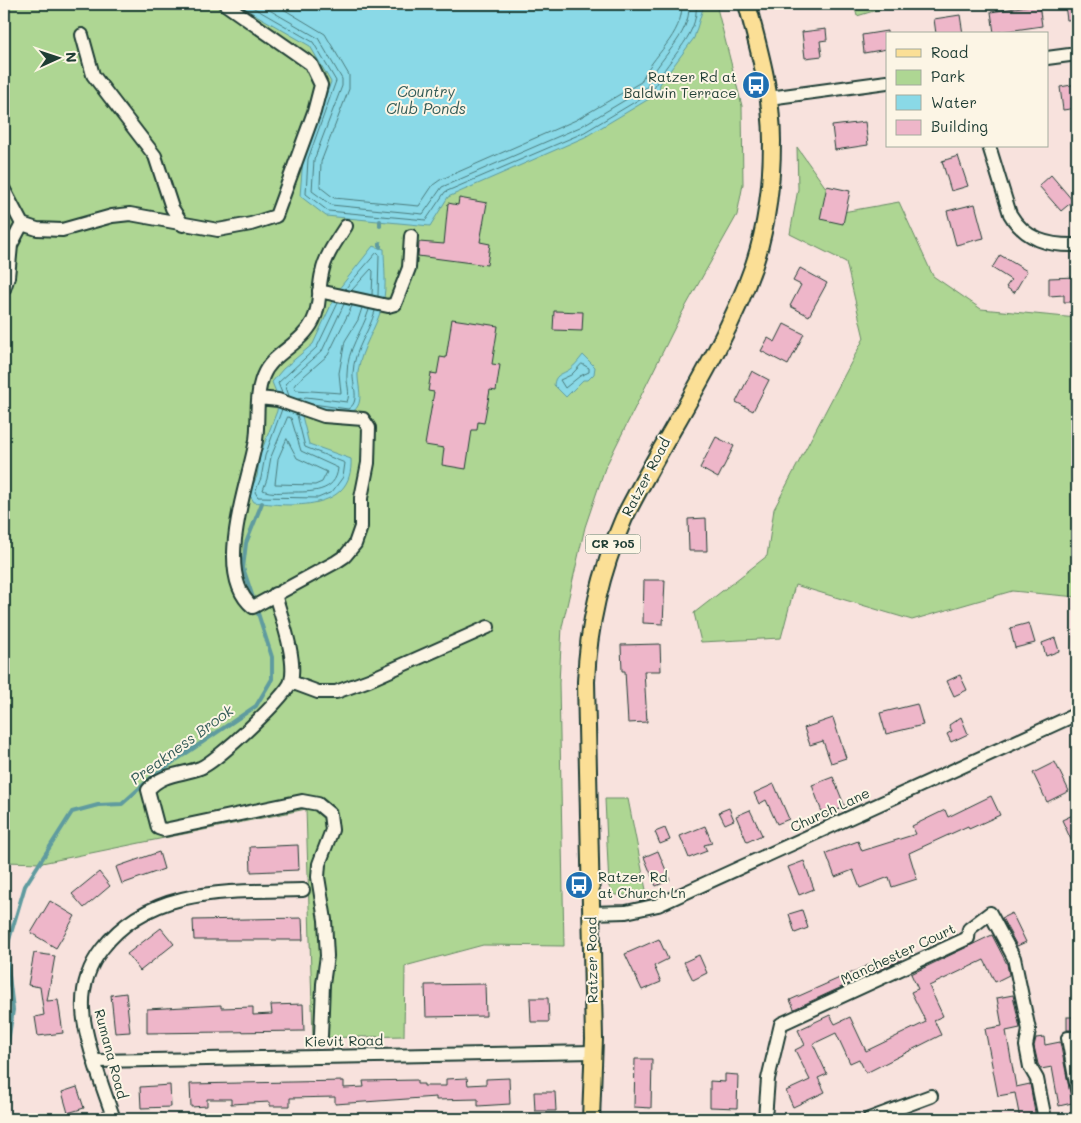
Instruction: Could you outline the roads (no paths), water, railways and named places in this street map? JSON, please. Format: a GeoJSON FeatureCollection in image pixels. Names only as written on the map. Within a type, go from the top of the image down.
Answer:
{"type":"FeatureCollection","features":[{"type":"Feature","properties":{"kind":"main road","name":"Ratzer Road"},"geometry":{"type":"LineString","coordinates":[[590,1119],[593,1052],[586,682],[589,631],[593,610],[613,543],[624,518],[735,312],[755,263],[770,187],[772,140],[769,98],[760,50],[746,4]]}},
{"type":"Feature","properties":{"kind":"street"},"geometry":{"type":"LineString","coordinates":[[4,190],[22,224],[37,229],[62,230],[112,216],[130,214],[218,230],[252,224],[276,216],[314,112],[321,85],[311,64],[225,4]]}},
{"type":"Feature","properties":{"kind":"street"},"geometry":{"type":"LineString","coordinates":[[82,34],[93,74],[155,156],[172,208],[183,225]]}},
{"type":"Feature","properties":{"kind":"street"},"geometry":{"type":"LineString","coordinates":[[1048,58],[1077,54]]}},
{"type":"Feature","properties":{"kind":"street"},"geometry":{"type":"LineString","coordinates":[[769,98],[886,82]]}},
{"type":"Feature","properties":{"kind":"street"},"geometry":{"type":"LineString","coordinates":[[991,148],[1010,214],[1016,224],[1024,232],[1047,244],[1077,245]]}},
{"type":"Feature","properties":{"kind":"street"},"geometry":{"type":"LineString","coordinates":[[4,289],[8,277],[10,245],[22,224]]}},
{"type":"Feature","properties":{"kind":"street"},"geometry":{"type":"LineString","coordinates":[[259,398],[278,400],[324,416],[363,419],[369,424],[368,463],[361,498],[361,527],[355,544],[345,556],[257,604],[246,601],[237,585],[235,560],[240,505],[255,443],[259,398],[263,376],[271,362],[299,341],[314,319],[325,262],[346,226]]}},
{"type":"Feature","properties":{"kind":"street"},"geometry":{"type":"LineString","coordinates":[[319,291],[392,306],[400,295],[409,268],[411,236]]}},
{"type":"Feature","properties":{"kind":"street"},"geometry":{"type":"LineString","coordinates":[[275,594],[290,653],[291,682],[264,715],[216,759],[200,769],[159,779],[148,790],[158,828],[164,830],[302,800],[318,804],[330,814],[332,830],[319,864],[318,877],[326,949],[321,1036]]}},
{"type":"Feature","properties":{"kind":"street"},"geometry":{"type":"LineString","coordinates":[[291,682],[318,692],[336,692],[369,680],[488,627]]}},
{"type":"Feature","properties":{"kind":"street","name":"Church Lane"},"geometry":{"type":"LineString","coordinates":[[591,913],[626,912],[658,905],[1076,719]]}},
{"type":"Feature","properties":{"kind":"street","name":"Rumana Road"},"geometry":{"type":"LineString","coordinates":[[114,1119],[83,1016],[85,982],[98,955],[123,927],[159,905],[187,896],[218,892],[303,890]]}},
{"type":"Feature","properties":{"kind":"street","name":"Manchester Court"},"geometry":{"type":"LineString","coordinates":[[766,1119],[768,1079],[781,1024],[968,938],[969,929],[990,913],[1014,958],[1028,1030],[1026,1046],[1030,1067],[1037,1079],[1045,1119]]}},
{"type":"Feature","properties":{"kind":"street"},"geometry":{"type":"LineString","coordinates":[[1077,1038],[1068,1038],[1077,1089]]}},
{"type":"Feature","properties":{"kind":"street","name":"Kievit Road"},"geometry":{"type":"LineString","coordinates":[[96,1061],[593,1052]]}},
{"type":"Feature","properties":{"kind":"street"},"geometry":{"type":"LineString","coordinates":[[869,1119],[931,1096]]}},
{"type":"Feature","properties":{"kind":"water","name":"Country Club Ponds"},"geometry":{"type":"Polygon","coordinates":[[[237,4],[699,4],[703,8],[694,38],[660,84],[659,93],[585,137],[448,197],[430,226],[326,216],[300,196],[303,158],[331,82],[310,46],[237,4]]]}},
{"type":"Feature","properties":{"kind":"water"},"geometry":{"type":"Polygon","coordinates":[[[373,246],[384,249],[385,290],[377,321],[360,363],[358,372],[360,396],[358,406],[349,414],[305,408],[302,416],[309,444],[351,459],[349,476],[342,489],[331,497],[317,502],[285,505],[254,502],[249,494],[257,476],[260,455],[277,411],[278,397],[272,382],[283,369],[313,344],[338,290],[373,246]]]}},
{"type":"Feature","properties":{"kind":"water"},"geometry":{"type":"Polygon","coordinates":[[[583,355],[595,367],[594,374],[588,380],[583,380],[566,397],[554,385],[555,379],[576,364],[583,355]]]}},
{"type":"Feature","properties":{"kind":"waterway","name":"Preakness Brook"},"geometry":{"type":"LineString","coordinates":[[380,221],[380,226]]}},
{"type":"Feature","properties":{"kind":"waterway","name":"Preakness Brook"},"geometry":{"type":"LineString","coordinates":[[254,601],[243,568],[246,543],[262,503]]}},
{"type":"Feature","properties":{"kind":"waterway","name":"Preakness Brook"},"geometry":{"type":"LineString","coordinates":[[4,1046],[8,1042],[13,1010],[6,950],[25,886],[72,812],[98,805],[122,804],[154,775],[256,706],[272,679],[272,657],[256,607]]}},
{"type":"Feature","properties":{"kind":"place","name":"Ratzer Rd at Baldwin Terrace"},"geometry":{"type":"Point","coordinates":[756,85]}},
{"type":"Feature","properties":{"kind":"place","name":"Ratzer Rd at Church Ln"},"geometry":{"type":"Point","coordinates":[579,885]}}]}
